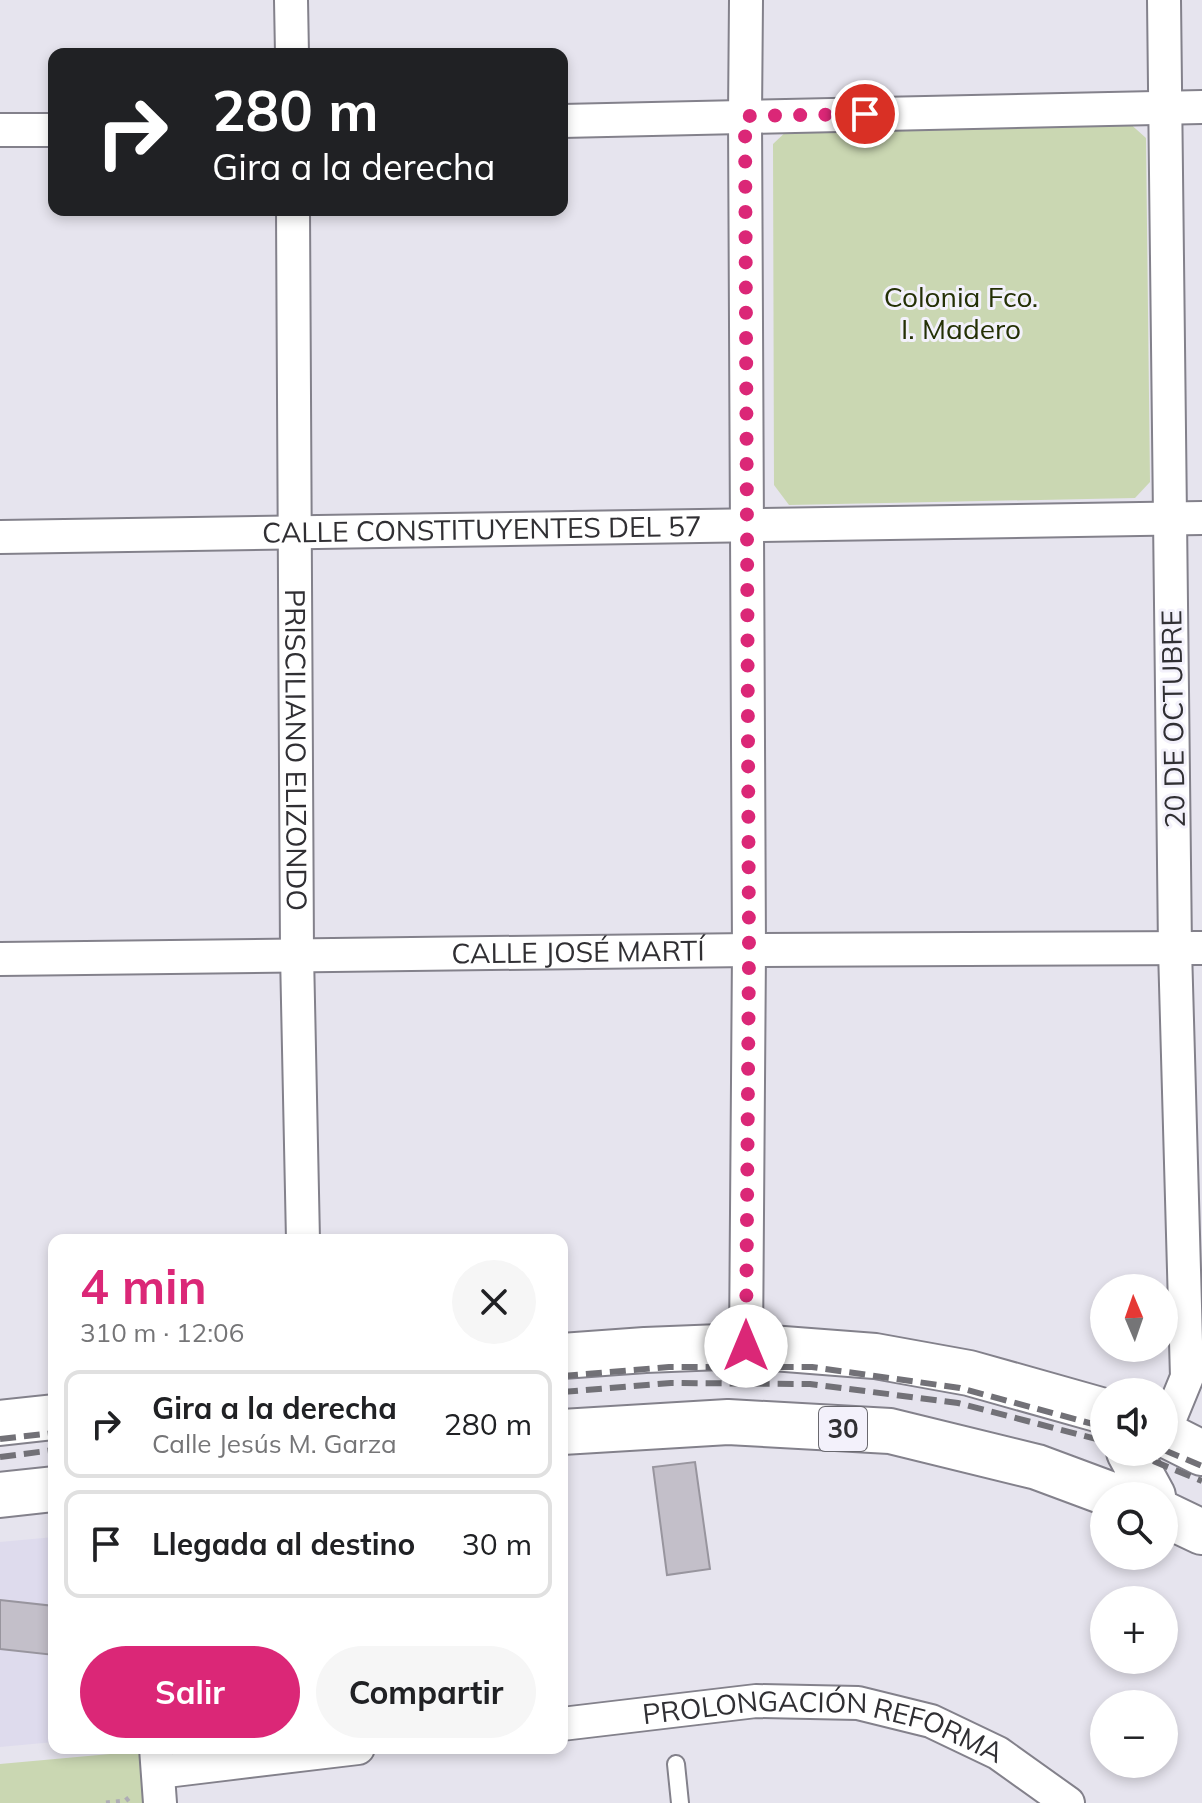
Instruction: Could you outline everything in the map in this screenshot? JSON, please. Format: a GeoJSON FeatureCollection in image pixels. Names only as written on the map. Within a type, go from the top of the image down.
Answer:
{"type":"FeatureCollection","features":[{"type":"Feature","properties":{"kind":"main road"},"geometry":{"type":"LineString","coordinates":[[568,1356],[746,1346],[891,1359],[969,1373],[1090,1407]]}},
{"type":"Feature","properties":{"kind":"main road"},"geometry":{"type":"LineString","coordinates":[[0,1423],[48,1418]]}},
{"type":"Feature","properties":{"kind":"main road","name":"30"},"geometry":{"type":"LineString","coordinates":[[568,1432],[728,1422],[890,1431],[1037,1467],[1090,1487]]}},
{"type":"Feature","properties":{"kind":"main road"},"geometry":{"type":"LineString","coordinates":[[1178,1440],[1202,1453]]}},
{"type":"Feature","properties":{"kind":"main road"},"geometry":{"type":"LineString","coordinates":[[0,1495],[48,1490]]}},
{"type":"Feature","properties":{"kind":"main road"},"geometry":{"type":"LineString","coordinates":[[1178,1521],[1202,1532]]}},
{"type":"Feature","properties":{"kind":"street"},"geometry":{"type":"LineString","coordinates":[[291,0],[292,48]]}},
{"type":"Feature","properties":{"kind":"street"},"geometry":{"type":"LineString","coordinates":[[746,0],[749,950],[746,1346]]}},
{"type":"Feature","properties":{"kind":"street","name":"20 DE OCTUBRE"},"geometry":{"type":"LineString","coordinates":[[1164,0],[1166,108],[1186,518],[1194,1377],[1178,1407]]}},
{"type":"Feature","properties":{"kind":"street"},"geometry":{"type":"LineString","coordinates":[[568,121],[1202,107]]}},
{"type":"Feature","properties":{"kind":"street"},"geometry":{"type":"LineString","coordinates":[[0,130],[48,130]]}},
{"type":"Feature","properties":{"kind":"street","name":"PRISCILIANO ELIZONDO"},"geometry":{"type":"LineString","coordinates":[[293,216],[297,954],[303,1234]]}},
{"type":"Feature","properties":{"kind":"street","name":"CALLE CONSTITUYENTES DEL 57"},"geometry":{"type":"LineString","coordinates":[[0,537],[1186,518]]}},
{"type":"Feature","properties":{"kind":"street","name":"CALLE JOSÉ MARTÍ"},"geometry":{"type":"LineString","coordinates":[[0,959],[749,950],[1188,949]]}},
{"type":"Feature","properties":{"kind":"street","name":"PROLONGACIÓN REFORMA"},"geometry":{"type":"LineString","coordinates":[[568,1723],[756,1701],[858,1703],[931,1721],[998,1753],[1068,1803]]}},
{"type":"Feature","properties":{"kind":"street"},"geometry":{"type":"LineString","coordinates":[[158,1774],[312,1754]]}},
{"type":"Feature","properties":{"kind":"lane"},"geometry":{"type":"LineString","coordinates":[[676,1764],[680,1803]]}},
{"type":"Feature","properties":{"kind":"shaded area"},"geometry":{"type":"Polygon","coordinates":[[[48,1538],[48,1743],[0,1747],[0,1542],[48,1538]]]}},
{"type":"Feature","properties":{"kind":"green space","name":"Colonia Fco. I. Madero"},"geometry":{"type":"Polygon","coordinates":[[[1127,121],[1146,138],[1150,482],[1135,498],[789,505],[774,485],[773,144],[791,127],[1127,121]]]}},
{"type":"Feature","properties":{"kind":"green space"},"geometry":{"type":"Polygon","coordinates":[[[143,1754],[147,1803],[0,1803],[0,1764],[143,1754]]]}},
{"type":"Feature","properties":{"kind":"building"},"geometry":{"type":"Polygon","coordinates":[[[695,1462],[710,1569],[667,1575],[653,1467],[695,1462]]]}},
{"type":"Feature","properties":{"kind":"building"},"geometry":{"type":"Polygon","coordinates":[[[0,1600],[48,1605],[48,1654],[0,1649],[0,1600]]]}},
{"type":"Feature","properties":{"kind":"railway"},"geometry":{"type":"LineString","coordinates":[[568,1375],[669,1367],[812,1367],[960,1388],[1090,1423]]}},
{"type":"Feature","properties":{"kind":"railway"},"geometry":{"type":"LineString","coordinates":[[568,1392],[671,1383],[810,1384],[958,1403],[1090,1437]]}},
{"type":"Feature","properties":{"kind":"railway"},"geometry":{"type":"LineString","coordinates":[[0,1439],[48,1434]]}},
{"type":"Feature","properties":{"kind":"railway"},"geometry":{"type":"LineString","coordinates":[[0,1457],[48,1451]]}},
{"type":"Feature","properties":{"kind":"railway"},"geometry":{"type":"LineString","coordinates":[[1178,1456],[1202,1466]]}},
{"type":"Feature","properties":{"kind":"railway"},"geometry":{"type":"LineString","coordinates":[[1165,1466],[1202,1481]]}},
{"type":"Feature","properties":{"kind":"route"},"geometry":{"type":"LineString","coordinates":[[746,1346],[749,950],[745,116],[865,114]]}}]}
